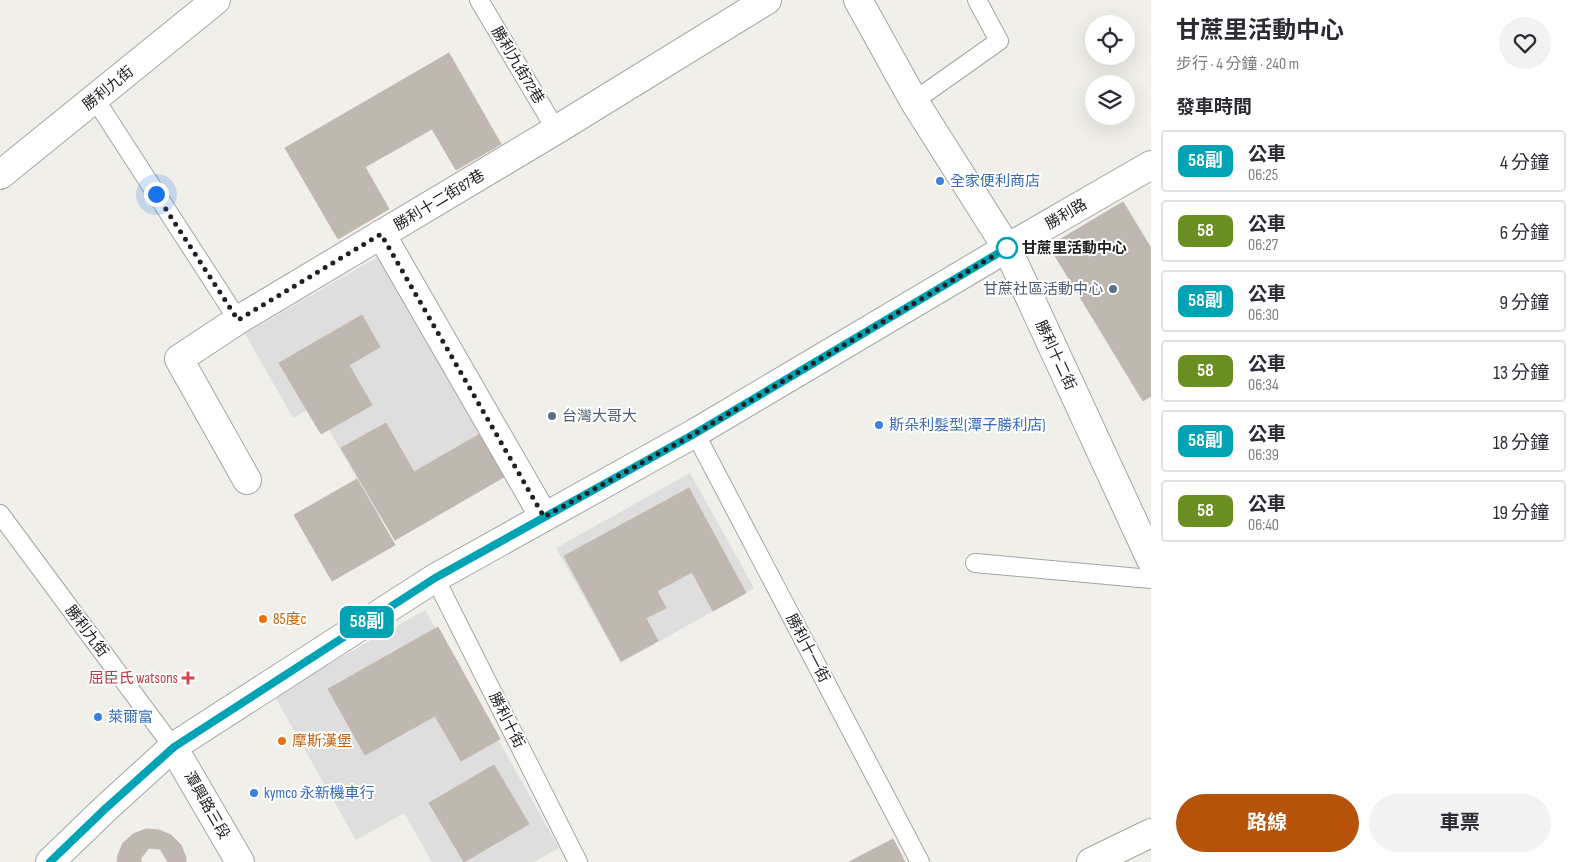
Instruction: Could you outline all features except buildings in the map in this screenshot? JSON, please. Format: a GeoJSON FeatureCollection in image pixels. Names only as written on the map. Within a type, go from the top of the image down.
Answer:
{"type":"FeatureCollection","features":[{"type":"Feature","properties":{"kind":"street","name":"勝利九街"},"geometry":{"type":"LineString","coordinates":[[0,175],[216,0]]}},
{"type":"Feature","properties":{"kind":"street","name":"勝利十二街87巷"},"geometry":{"type":"LineString","coordinates":[[248,480],[179,360],[238,320],[556,130],[767,0]]}},
{"type":"Feature","properties":{"kind":"street","name":"勝利十二街"},"geometry":{"type":"LineString","coordinates":[[858,0],[914,101],[1007,248],[1151,560]]}},
{"type":"Feature","properties":{"kind":"street","name":"勝利路"},"geometry":{"type":"LineString","coordinates":[[50,862],[174,747],[435,578],[696,433],[1007,248],[1151,165]]}},
{"type":"Feature","properties":{"kind":"street"},"geometry":{"type":"LineString","coordinates":[[381,234],[544,517]]}},
{"type":"Feature","properties":{"kind":"street","name":"潭興路三段"},"geometry":{"type":"LineString","coordinates":[[174,747],[240,862]]}},
{"type":"Feature","properties":{"kind":"street"},"geometry":{"type":"LineString","coordinates":[[1091,862],[1151,833]]}},
{"type":"Feature","properties":{"kind":"lane","name":"勝利九街72巷"},"geometry":{"type":"LineString","coordinates":[[479,0],[556,130]]}},
{"type":"Feature","properties":{"kind":"lane"},"geometry":{"type":"LineString","coordinates":[[914,101],[999,41],[977,0]]}},
{"type":"Feature","properties":{"kind":"lane"},"geometry":{"type":"LineString","coordinates":[[95,99],[238,320]]}},
{"type":"Feature","properties":{"kind":"lane","name":"勝利十一街"},"geometry":{"type":"LineString","coordinates":[[696,433],[920,862]]}},
{"type":"Feature","properties":{"kind":"lane","name":"勝利九街"},"geometry":{"type":"LineString","coordinates":[[0,514],[174,747]]}},
{"type":"Feature","properties":{"kind":"lane"},"geometry":{"type":"LineString","coordinates":[[975,563],[1151,578]]}},
{"type":"Feature","properties":{"kind":"lane","name":"勝利十街"},"geometry":{"type":"LineString","coordinates":[[435,578],[578,862]]}},
{"type":"Feature","properties":{"kind":"shaded area"},"geometry":{"type":"Polygon","coordinates":[[[379,256],[493,453],[380,518],[315,406],[293,418],[245,334],[379,256]]]}},
{"type":"Feature","properties":{"kind":"shaded area"},"geometry":{"type":"Polygon","coordinates":[[[690,473],[754,588],[621,663],[556,548],[690,473]]]}},
{"type":"Feature","properties":{"kind":"shaded area"},"geometry":{"type":"Polygon","coordinates":[[[425,610],[559,848],[534,862],[432,862],[404,813],[356,840],[274,695],[425,610]]]}},
{"type":"Feature","properties":{"kind":"bus line","name":"58副"},"geometry":{"type":"LineString","coordinates":[[50,862],[174,747],[435,578],[696,433],[1007,248]]}},
{"type":"Feature","properties":{"kind":"place","name":"全家便利商店"},"geometry":{"type":"Point","coordinates":[940,181]}},
{"type":"Feature","properties":{"kind":"place","name":"甘蔗里活動中心"},"geometry":{"type":"Point","coordinates":[1007,248]}},
{"type":"Feature","properties":{"kind":"place","name":"甘蔗社區活動中心"},"geometry":{"type":"Point","coordinates":[1113,289]}},
{"type":"Feature","properties":{"kind":"place","name":"台灣大哥大"},"geometry":{"type":"Point","coordinates":[552,416]}},
{"type":"Feature","properties":{"kind":"place","name":"斯朵利髮型(潭子勝利店)"},"geometry":{"type":"Point","coordinates":[879,425]}},
{"type":"Feature","properties":{"kind":"place","name":"85度c"},"geometry":{"type":"Point","coordinates":[263,619]}},
{"type":"Feature","properties":{"kind":"place","name":"屈臣氏 watsons"},"geometry":{"type":"Point","coordinates":[188,678]}},
{"type":"Feature","properties":{"kind":"place","name":"萊爾富"},"geometry":{"type":"Point","coordinates":[98,717]}},
{"type":"Feature","properties":{"kind":"place","name":"摩斯漢堡"},"geometry":{"type":"Point","coordinates":[282,741]}},
{"type":"Feature","properties":{"kind":"place","name":"kymco 永新機車行"},"geometry":{"type":"Point","coordinates":[254,793]}},
{"type":"Feature","properties":{"kind":"route"},"geometry":{"type":"LineString","coordinates":[[156,194],[238,320],[381,234],[544,517],[696,433],[1007,248]]}}]}
